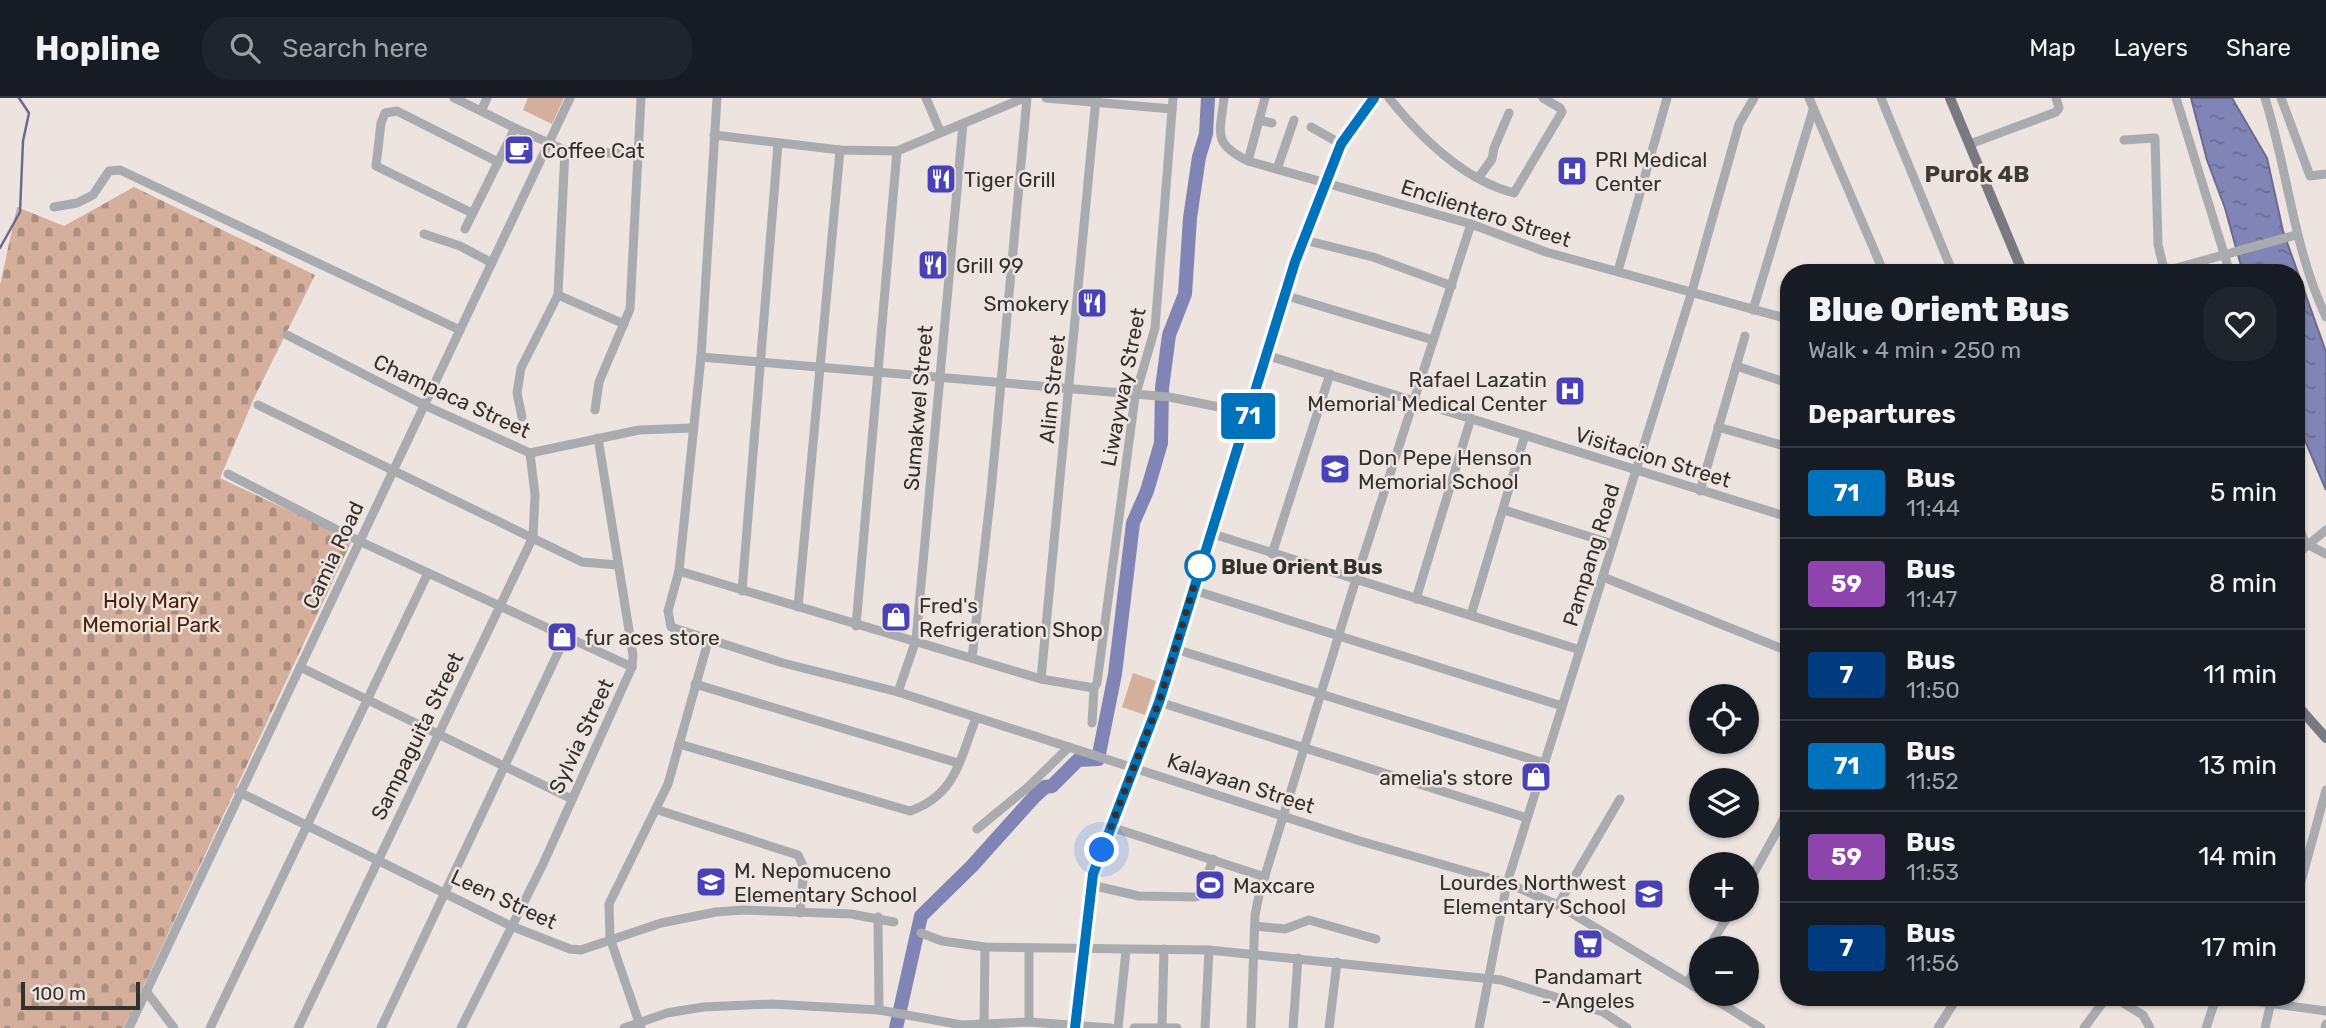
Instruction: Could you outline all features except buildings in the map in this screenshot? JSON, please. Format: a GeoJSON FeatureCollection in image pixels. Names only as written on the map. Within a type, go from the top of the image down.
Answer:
{"type":"FeatureCollection","features":[{"type":"Feature","properties":{"kind":"main road"},"geometry":{"type":"LineString","coordinates":[[1076,1027],[1091,885],[1198,592],[1210,533],[1284,295],[1341,144],[1374,98]]}},
{"type":"Feature","properties":{"kind":"main road"},"geometry":{"type":"LineString","coordinates":[[1950,98],[2019,264]]}},
{"type":"Feature","properties":{"kind":"main road"},"geometry":{"type":"LineString","coordinates":[[2305,714],[2326,738]]}},
{"type":"Feature","properties":{"kind":"street"},"geometry":{"type":"LineString","coordinates":[[454,98],[548,145],[565,150],[640,155]]}},
{"type":"Feature","properties":{"kind":"street"},"geometry":{"type":"LineString","coordinates":[[481,111],[487,98]]}},
{"type":"Feature","properties":{"kind":"street","name":"Camia Road"},"geometry":{"type":"LineString","coordinates":[[130,1028],[239,792],[570,98]]}},
{"type":"Feature","properties":{"kind":"street"},"geometry":{"type":"LineString","coordinates":[[595,410],[599,382],[630,310],[641,98]]}},
{"type":"Feature","properties":{"kind":"street"},"geometry":{"type":"LineString","coordinates":[[717,98],[701,357],[679,571],[856,626],[916,640],[1041,679],[1094,688]]}},
{"type":"Feature","properties":{"kind":"street"},"geometry":{"type":"LineString","coordinates":[[926,98],[940,131]]}},
{"type":"Feature","properties":{"kind":"street"},"geometry":{"type":"LineString","coordinates":[[715,135],[841,150],[897,151],[940,131],[1026,98],[972,658]]}},
{"type":"Feature","properties":{"kind":"street"},"geometry":{"type":"LineString","coordinates":[[1046,98],[1096,100],[1172,109]]}},
{"type":"Feature","properties":{"kind":"street","name":"Liwayway Street"},"geometry":{"type":"LineString","coordinates":[[1092,723],[1094,688],[1097,683],[1135,397],[1155,328],[1173,98]]}},
{"type":"Feature","properties":{"kind":"street","name":"Enclientero Street"},"geometry":{"type":"LineString","coordinates":[[1224,98],[1221,141],[1226,149],[1248,161],[1471,225],[1546,252],[1780,318]]}},
{"type":"Feature","properties":{"kind":"street"},"geometry":{"type":"LineString","coordinates":[[1248,161],[1265,98]]}},
{"type":"Feature","properties":{"kind":"street"},"geometry":{"type":"LineString","coordinates":[[1389,98],[1422,137],[1446,156],[1495,188],[1514,193],[1562,112],[1543,98]]}},
{"type":"Feature","properties":{"kind":"street"},"geometry":{"type":"LineString","coordinates":[[1618,271],[1667,98]]}},
{"type":"Feature","properties":{"kind":"street","name":"Pampang Road"},"geometry":{"type":"LineString","coordinates":[[1479,1028],[1507,883],[1692,291],[1739,124],[1754,98]]}},
{"type":"Feature","properties":{"kind":"street"},"geometry":{"type":"LineString","coordinates":[[1810,98],[1880,264]]}},
{"type":"Feature","properties":{"kind":"street"},"geometry":{"type":"LineString","coordinates":[[1881,98],[1949,264]]}},
{"type":"Feature","properties":{"kind":"street"},"geometry":{"type":"LineString","coordinates":[[1970,144],[2056,112],[2059,108],[2056,98]]}},
{"type":"Feature","properties":{"kind":"street"},"geometry":{"type":"LineString","coordinates":[[2176,98],[2229,264]]}},
{"type":"Feature","properties":{"kind":"street"},"geometry":{"type":"LineString","coordinates":[[2265,98],[2280,153],[2292,236],[2303,264]]}},
{"type":"Feature","properties":{"kind":"street"},"geometry":{"type":"LineString","coordinates":[[2281,98],[2310,176],[2326,174]]}},
{"type":"Feature","properties":{"kind":"street","name":"Alim Street"},"geometry":{"type":"LineString","coordinates":[[1041,679],[1096,100]]}},
{"type":"Feature","properties":{"kind":"street"},"geometry":{"type":"LineString","coordinates":[[1753,310],[1813,110]]}},
{"type":"Feature","properties":{"kind":"street"},"geometry":{"type":"LineString","coordinates":[[472,213],[376,166],[381,123],[386,113],[397,111],[498,162]]}},
{"type":"Feature","properties":{"kind":"street"},"geometry":{"type":"LineString","coordinates":[[1479,177],[1492,159],[1509,113]]}},
{"type":"Feature","properties":{"kind":"street"},"geometry":{"type":"LineString","coordinates":[[1259,120],[1272,123]]}},
{"type":"Feature","properties":{"kind":"street"},"geometry":{"type":"LineString","coordinates":[[1277,169],[1294,120]]}},
{"type":"Feature","properties":{"kind":"street","name":"Sumakwel Street"},"geometry":{"type":"LineString","coordinates":[[898,692],[916,640],[937,379],[963,124]]}},
{"type":"Feature","properties":{"kind":"street"},"geometry":{"type":"LineString","coordinates":[[1311,127],[1341,144]]}},
{"type":"Feature","properties":{"kind":"street"},"geometry":{"type":"LineString","coordinates":[[465,229],[515,128]]}},
{"type":"Feature","properties":{"kind":"street"},"geometry":{"type":"LineString","coordinates":[[2124,139],[2155,138],[2158,245],[2162,264]]}},
{"type":"Feature","properties":{"kind":"street"},"geometry":{"type":"LineString","coordinates":[[741,591],[778,144]]}},
{"type":"Feature","properties":{"kind":"street"},"geometry":{"type":"LineString","coordinates":[[522,417],[517,393],[521,368],[558,295],[565,150]]}},
{"type":"Feature","properties":{"kind":"street"},"geometry":{"type":"LineString","coordinates":[[797,607],[841,150]]}},
{"type":"Feature","properties":{"kind":"street"},"geometry":{"type":"LineString","coordinates":[[856,626],[880,375],[897,151]]}},
{"type":"Feature","properties":{"kind":"street"},"geometry":{"type":"LineString","coordinates":[[54,207],[86,200],[97,190],[109,171],[120,170],[460,330]]}},
{"type":"Feature","properties":{"kind":"street"},"geometry":{"type":"LineString","coordinates":[[1251,1028],[1255,926],[1265,877],[1356,579],[1471,225]]}},
{"type":"Feature","properties":{"kind":"street"},"geometry":{"type":"LineString","coordinates":[[424,234],[460,246],[492,263]]}},
{"type":"Feature","properties":{"kind":"street"},"geometry":{"type":"LineString","coordinates":[[2194,264],[2292,236]]}},
{"type":"Feature","properties":{"kind":"street"},"geometry":{"type":"LineString","coordinates":[[1304,240],[1373,257],[1452,286]]}},
{"type":"Feature","properties":{"kind":"street"},"geometry":{"type":"LineString","coordinates":[[2305,268],[2326,317]]}},
{"type":"Feature","properties":{"kind":"street"},"geometry":{"type":"LineString","coordinates":[[558,295],[624,324]]}},
{"type":"Feature","properties":{"kind":"street"},"geometry":{"type":"LineString","coordinates":[[1284,295],[1433,340]]}},
{"type":"Feature","properties":{"kind":"street","name":"Champaca Street"},"geometry":{"type":"LineString","coordinates":[[287,335],[424,405],[530,453],[639,430],[692,428]]}},
{"type":"Feature","properties":{"kind":"street"},"geometry":{"type":"LineString","coordinates":[[1700,491],[1745,336]]}},
{"type":"Feature","properties":{"kind":"street","name":"Visitacion Street"},"geometry":{"type":"LineString","coordinates":[[1266,355],[1780,515]]}},
{"type":"Feature","properties":{"kind":"street"},"geometry":{"type":"LineString","coordinates":[[701,357],[1135,397],[1169,397],[1249,413]]}},
{"type":"Feature","properties":{"kind":"street"},"geometry":{"type":"LineString","coordinates":[[1736,366],[1780,380]]}},
{"type":"Feature","properties":{"kind":"street"},"geometry":{"type":"LineString","coordinates":[[1272,554],[1330,374]]}},
{"type":"Feature","properties":{"kind":"street"},"geometry":{"type":"LineString","coordinates":[[258,405],[582,562],[617,565]]}},
{"type":"Feature","properties":{"kind":"street"},"geometry":{"type":"LineString","coordinates":[[1416,598],[1471,418]]}},
{"type":"Feature","properties":{"kind":"street"},"geometry":{"type":"LineString","coordinates":[[1718,427],[1780,445]]}},
{"type":"Feature","properties":{"kind":"street"},"geometry":{"type":"LineString","coordinates":[[1471,615],[1525,435]]}},
{"type":"Feature","properties":{"kind":"street","name":"Sylvia Street"},"geometry":{"type":"LineString","coordinates":[[461,1028],[572,799],[632,667],[633,655],[597,438]]}},
{"type":"Feature","properties":{"kind":"street","name":"Sampaguita Street"},"geometry":{"type":"LineString","coordinates":[[298,1028],[376,860],[533,537],[535,495],[530,453]]}},
{"type":"Feature","properties":{"kind":"street"},"geometry":{"type":"LineString","coordinates":[[228,474],[359,541],[632,667]]}},
{"type":"Feature","properties":{"kind":"street"},"geometry":{"type":"LineString","coordinates":[[1504,510],[1613,544]]}},
{"type":"Feature","properties":{"kind":"street"},"geometry":{"type":"LineString","coordinates":[[2305,548],[2326,530]]}},
{"type":"Feature","properties":{"kind":"street"},"geometry":{"type":"LineString","coordinates":[[1210,533],[1580,650]]}},
{"type":"Feature","properties":{"kind":"street"},"geometry":{"type":"LineString","coordinates":[[2305,543],[2326,554]]}},
{"type":"Feature","properties":{"kind":"street","name":"Kalayaan Street"},"geometry":{"type":"LineString","coordinates":[[679,571],[668,611],[671,627],[783,663],[898,692],[1284,814],[1360,841],[1507,883],[1558,905],[1688,982]]}},
{"type":"Feature","properties":{"kind":"street"},"geometry":{"type":"LineString","coordinates":[[210,1028],[428,573]]}},
{"type":"Feature","properties":{"kind":"street"},"geometry":{"type":"LineString","coordinates":[[1604,577],[1780,648]]}},
{"type":"Feature","properties":{"kind":"street"},"geometry":{"type":"LineString","coordinates":[[1198,592],[1562,706]]}},
{"type":"Feature","properties":{"kind":"street"},"geometry":{"type":"LineString","coordinates":[[381,1028],[506,768],[565,638]]}},
{"type":"Feature","properties":{"kind":"street"},"geometry":{"type":"LineString","coordinates":[[639,1025],[610,937],[609,904],[658,810],[709,638]]}},
{"type":"Feature","properties":{"kind":"street"},"geometry":{"type":"LineString","coordinates":[[1175,649],[1544,762]]}},
{"type":"Feature","properties":{"kind":"street"},"geometry":{"type":"LineString","coordinates":[[300,667],[572,799]]}},
{"type":"Feature","properties":{"kind":"street"},"geometry":{"type":"LineString","coordinates":[[695,684],[958,763]]}},
{"type":"Feature","properties":{"kind":"street"},"geometry":{"type":"LineString","coordinates":[[1159,702],[1304,750],[1527,818]]}},
{"type":"Feature","properties":{"kind":"street"},"geometry":{"type":"LineString","coordinates":[[679,744],[910,811],[941,795],[951,784],[976,718]]}},
{"type":"Feature","properties":{"kind":"street"},"geometry":{"type":"LineString","coordinates":[[978,829],[1027,788],[1069,747]]}},
{"type":"Feature","properties":{"kind":"street"},"geometry":{"type":"LineString","coordinates":[[2305,867],[2326,790]]}},
{"type":"Feature","properties":{"kind":"street","name":"Leen Street"},"geometry":{"type":"LineString","coordinates":[[239,792],[376,860],[446,891],[511,926],[570,949],[581,950],[610,937],[716,912],[743,910],[878,917],[894,922]]}},
{"type":"Feature","properties":{"kind":"street"},"geometry":{"type":"LineString","coordinates":[[1558,905],[1620,799]]}},
{"type":"Feature","properties":{"kind":"street"},"geometry":{"type":"LineString","coordinates":[[658,810],[798,855],[804,868],[800,913]]}},
{"type":"Feature","properties":{"kind":"street"},"geometry":{"type":"LineString","coordinates":[[1759,863],[1780,825]]}},
{"type":"Feature","properties":{"kind":"street"},"geometry":{"type":"LineString","coordinates":[[1111,827],[1265,877]]}},
{"type":"Feature","properties":{"kind":"street"},"geometry":{"type":"LineString","coordinates":[[1091,885],[1139,897],[1195,897],[1200,895],[1204,887],[1213,859]]}},
{"type":"Feature","properties":{"kind":"street"},"geometry":{"type":"LineString","coordinates":[[878,917],[879,1010]]}},
{"type":"Feature","properties":{"kind":"street"},"geometry":{"type":"LineString","coordinates":[[1255,926],[1285,929],[1309,920],[1376,939]]}},
{"type":"Feature","properties":{"kind":"street"},"geometry":{"type":"LineString","coordinates":[[921,933],[942,941],[985,947],[1126,951],[1209,950],[1488,978],[1520,985],[1603,1012],[1627,1028]]}},
{"type":"Feature","properties":{"kind":"street"},"geometry":{"type":"LineString","coordinates":[[984,1026],[985,947]]}},
{"type":"Feature","properties":{"kind":"street"},"geometry":{"type":"LineString","coordinates":[[1029,949],[1029,1021]]}},
{"type":"Feature","properties":{"kind":"street"},"geometry":{"type":"LineString","coordinates":[[1162,1027],[1164,949]]}},
{"type":"Feature","properties":{"kind":"street"},"geometry":{"type":"LineString","coordinates":[[1205,1028],[1209,950]]}},
{"type":"Feature","properties":{"kind":"street"},"geometry":{"type":"LineString","coordinates":[[1118,1028],[1126,951]]}},
{"type":"Feature","properties":{"kind":"street"},"geometry":{"type":"LineString","coordinates":[[1293,1028],[1298,958]]}},
{"type":"Feature","properties":{"kind":"street"},"geometry":{"type":"LineString","coordinates":[[1329,1028],[1336,962]]}},
{"type":"Feature","properties":{"kind":"street"},"geometry":{"type":"LineString","coordinates":[[146,991],[174,1028]]}},
{"type":"Feature","properties":{"kind":"street"},"geometry":{"type":"LineString","coordinates":[[624,1028],[639,1025],[667,1013],[711,1006],[751,1004],[879,1010],[962,1027],[1029,1021],[1111,1028]]}},
{"type":"Feature","properties":{"kind":"street"},"geometry":{"type":"LineString","coordinates":[[1725,1006],[1761,1028]]}},
{"type":"Feature","properties":{"kind":"street"},"geometry":{"type":"LineString","coordinates":[[1938,1028],[1952,1006]]}},
{"type":"Feature","properties":{"kind":"street"},"geometry":{"type":"LineString","coordinates":[[2084,1028],[2100,1006]]}},
{"type":"Feature","properties":{"kind":"street"},"geometry":{"type":"LineString","coordinates":[[2128,1006],[2143,1015],[2150,1028]]}},
{"type":"Feature","properties":{"kind":"street"},"geometry":{"type":"LineString","coordinates":[[2206,1028],[2213,1006]]}},
{"type":"Feature","properties":{"kind":"street"},"geometry":{"type":"LineString","coordinates":[[2265,1028],[2270,1006]]}},
{"type":"Feature","properties":{"kind":"street"},"geometry":{"type":"LineString","coordinates":[[2298,1006],[2326,1011]]}},
{"type":"Feature","properties":{"kind":"street"},"geometry":{"type":"LineString","coordinates":[[1134,1028],[1177,1028]]}},
{"type":"Feature","properties":{"kind":"green space"},"geometry":{"type":"Polygon","coordinates":[[[528,98],[564,98],[552,124],[523,110],[528,98]]]}},
{"type":"Feature","properties":{"kind":"green space","name":"Holy Mary Memorial Park"},"geometry":{"type":"Polygon","coordinates":[[[134,187],[315,275],[255,396],[220,478],[352,540],[124,1028],[0,1028],[0,285],[17,207],[64,226],[134,187]]]}},
{"type":"Feature","properties":{"kind":"green space"},"geometry":{"type":"Polygon","coordinates":[[[1133,673],[1156,681],[1145,715],[1122,707],[1133,673]]]}},
{"type":"Feature","properties":{"kind":"water"},"geometry":{"type":"Polygon","coordinates":[[[2191,98],[2232,98],[2267,158],[2283,231],[2295,264],[2241,264],[2225,208],[2207,160],[2191,98]]]}},
{"type":"Feature","properties":{"kind":"water"},"geometry":{"type":"Polygon","coordinates":[[[2305,293],[2326,352],[2326,490],[2305,440],[2305,293]]]}},
{"type":"Feature","properties":{"kind":"waterway"},"geometry":{"type":"LineString","coordinates":[[0,248],[20,212],[23,141],[29,113],[19,98]]}},
{"type":"Feature","properties":{"kind":"waterway"},"geometry":{"type":"LineString","coordinates":[[896,1028],[921,916],[972,866],[1045,787],[1052,786],[1078,760],[1098,759],[1115,674],[1133,523],[1147,491],[1161,443],[1162,388],[1169,335],[1185,294],[1190,218],[1199,157],[1206,134],[1208,98]]}},
{"type":"Feature","properties":{"kind":"bus line","name":"71"},"geometry":{"type":"LineString","coordinates":[[1075,1028],[1093,874],[1159,702],[1295,262],[1341,144],[1374,98]]}},
{"type":"Feature","properties":{"kind":"place","name":"Coffee Cat"},"geometry":{"type":"Point","coordinates":[519,150]}},
{"type":"Feature","properties":{"kind":"place","name":"PRI Medical Center"},"geometry":{"type":"Point","coordinates":[1572,171]}},
{"type":"Feature","properties":{"kind":"place","name":"Tiger Grill"},"geometry":{"type":"Point","coordinates":[941,179]}},
{"type":"Feature","properties":{"kind":"place","name":"Grill 99"},"geometry":{"type":"Point","coordinates":[933,265]}},
{"type":"Feature","properties":{"kind":"place","name":"Smokery"},"geometry":{"type":"Point","coordinates":[1092,303]}},
{"type":"Feature","properties":{"kind":"place","name":"Rafael Lazatin Memorial Medical Center"},"geometry":{"type":"Point","coordinates":[1570,391]}},
{"type":"Feature","properties":{"kind":"place","name":"Don Pepe Henson Memorial School"},"geometry":{"type":"Point","coordinates":[1335,469]}},
{"type":"Feature","properties":{"kind":"place","name":"Blue Orient Bus"},"geometry":{"type":"Point","coordinates":[1200,566]}},
{"type":"Feature","properties":{"kind":"place","name":"Fred's Refrigeration Shop"},"geometry":{"type":"Point","coordinates":[896,617]}},
{"type":"Feature","properties":{"kind":"place","name":"fur aces store"},"geometry":{"type":"Point","coordinates":[562,637]}},
{"type":"Feature","properties":{"kind":"place","name":"amelia's store"},"geometry":{"type":"Point","coordinates":[1536,777]}},
{"type":"Feature","properties":{"kind":"place","name":"M. Nepomuceno Elementary School"},"geometry":{"type":"Point","coordinates":[711,882]}},
{"type":"Feature","properties":{"kind":"place","name":"Maxcare"},"geometry":{"type":"Point","coordinates":[1210,885]}},
{"type":"Feature","properties":{"kind":"place","name":"Lourdes Northwest Elementary School"},"geometry":{"type":"Point","coordinates":[1649,894]}},
{"type":"Feature","properties":{"kind":"place","name":"Pandamart - Angeles"},"geometry":{"type":"Point","coordinates":[1588,944]}},
{"type":"Feature","properties":{"kind":"district","name":"Purok 4B"},"geometry":{"type":"Point","coordinates":[1977,174]}},
{"type":"Feature","properties":{"kind":"route"},"geometry":{"type":"LineString","coordinates":[[1102,850],[1159,702],[1200,566]]}}]}
